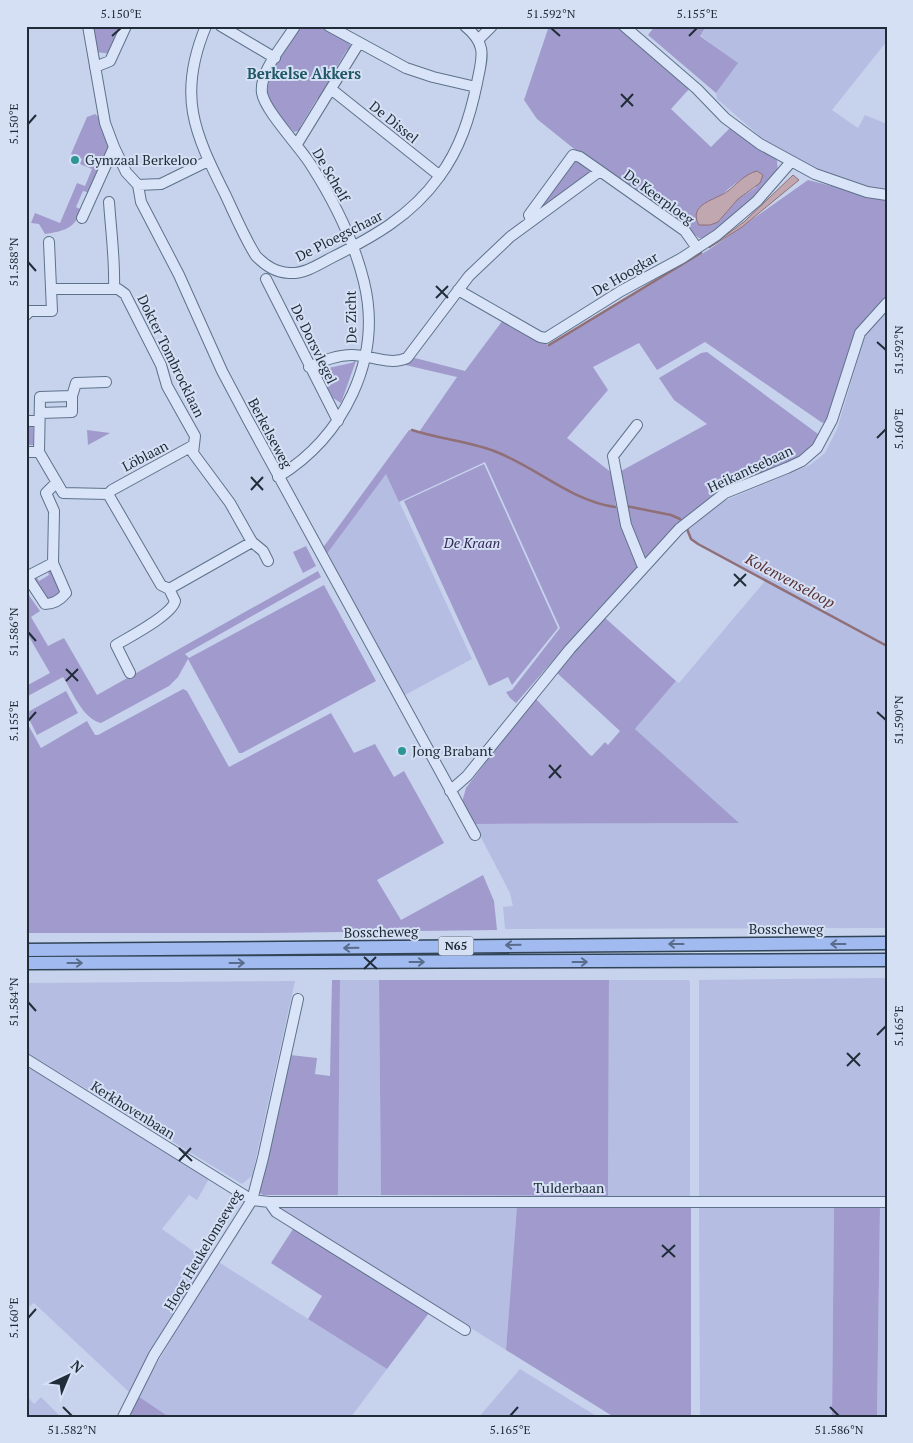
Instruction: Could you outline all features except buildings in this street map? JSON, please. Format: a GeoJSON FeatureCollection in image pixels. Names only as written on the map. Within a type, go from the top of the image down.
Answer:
{"type":"FeatureCollection","features":[{"type":"Feature","properties":{"kind":"main road","name":"Bosscheweg"},"geometry":{"type":"LineString","coordinates":[[26,950],[887,944]]}},
{"type":"Feature","properties":{"kind":"main road","name":"N65"},"geometry":{"type":"LineString","coordinates":[[26,963],[887,960]]}},
{"type":"Feature","properties":{"kind":"street","name":"Berkelseweg"},"geometry":{"type":"LineString","coordinates":[[88,26],[105,123],[114,147],[126,172],[138,185],[141,202],[179,274],[222,371],[278,477],[475,835]]}},
{"type":"Feature","properties":{"kind":"street"},"geometry":{"type":"LineString","coordinates":[[95,67],[110,60],[126,26]]}},
{"type":"Feature","properties":{"kind":"street","name":"De Ploegschaar"},"geometry":{"type":"LineString","coordinates":[[206,26],[193,66],[190,94],[194,123],[208,161],[252,250],[269,268],[281,272],[302,272],[381,232],[403,216],[440,176],[460,141],[476,87],[482,57],[479,39]]}},
{"type":"Feature","properties":{"kind":"street"},"geometry":{"type":"LineString","coordinates":[[221,26],[275,58]]}},
{"type":"Feature","properties":{"kind":"street","name":"De Schelf"},"geometry":{"type":"LineString","coordinates":[[295,26],[263,82],[263,98],[269,110],[297,144],[331,199],[352,248]]}},
{"type":"Feature","properties":{"kind":"street"},"geometry":{"type":"LineString","coordinates":[[329,26],[406,68],[433,77],[476,87]]}},
{"type":"Feature","properties":{"kind":"street"},"geometry":{"type":"LineString","coordinates":[[464,26],[479,39],[492,26]]}},
{"type":"Feature","properties":{"kind":"street"},"geometry":{"type":"LineString","coordinates":[[624,26],[697,89],[725,118],[760,144],[790,162],[840,184],[887,196]]}},
{"type":"Feature","properties":{"kind":"street"},"geometry":{"type":"LineString","coordinates":[[297,144],[359,43]]}},
{"type":"Feature","properties":{"kind":"street","name":"De Dissel"},"geometry":{"type":"LineString","coordinates":[[331,89],[440,176]]}},
{"type":"Feature","properties":{"kind":"street"},"geometry":{"type":"LineString","coordinates":[[82,218],[114,147]]}},
{"type":"Feature","properties":{"kind":"street","name":"De Keerploeg"},"geometry":{"type":"LineString","coordinates":[[532,220],[528,215],[573,156],[580,157],[685,231],[697,248]]}},
{"type":"Feature","properties":{"kind":"street"},"geometry":{"type":"LineString","coordinates":[[138,185],[161,184],[208,161]]}},
{"type":"Feature","properties":{"kind":"street","name":"De Hoogkar"},"geometry":{"type":"LineString","coordinates":[[458,290],[540,337],[546,338],[621,291],[717,235],[757,201],[790,162]]}},
{"type":"Feature","properties":{"kind":"street"},"geometry":{"type":"LineString","coordinates":[[458,290],[469,276],[510,237],[600,171]]}},
{"type":"Feature","properties":{"kind":"street"},"geometry":{"type":"LineString","coordinates":[[52,289],[114,288],[115,255],[110,242],[110,202]]}},
{"type":"Feature","properties":{"kind":"street"},"geometry":{"type":"LineString","coordinates":[[26,315],[30,311],[52,311],[52,289],[49,283],[49,242]]}},
{"type":"Feature","properties":{"kind":"street","name":"De Zicht"},"geometry":{"type":"LineString","coordinates":[[278,477],[314,450],[338,421],[357,384],[364,356],[368,327],[364,282],[352,248]]}},
{"type":"Feature","properties":{"kind":"street","name":"De Dorsvlegel"},"geometry":{"type":"LineString","coordinates":[[266,279],[338,421]]}},
{"type":"Feature","properties":{"kind":"street","name":"Dokter Tombrocklaan"},"geometry":{"type":"LineString","coordinates":[[114,288],[121,290],[125,294],[136,315],[161,365],[167,386],[195,436],[194,445]]}},
{"type":"Feature","properties":{"kind":"street","name":"De Zicht"},"geometry":{"type":"LineString","coordinates":[[364,356],[397,362],[407,358],[458,290]]}},
{"type":"Feature","properties":{"kind":"street","name":"Heikantsebaan"},"geometry":{"type":"LineString","coordinates":[[450,791],[472,771],[536,689],[643,567],[679,529],[717,498],[802,461],[817,448],[832,420],[860,333],[887,303]]}},
{"type":"Feature","properties":{"kind":"street"},"geometry":{"type":"LineString","coordinates":[[309,366],[331,357],[364,356]]}},
{"type":"Feature","properties":{"kind":"street"},"geometry":{"type":"LineString","coordinates":[[26,420],[72,412],[72,396],[76,383],[106,382]]}},
{"type":"Feature","properties":{"kind":"street"},"geometry":{"type":"LineString","coordinates":[[72,396],[40,397],[39,452],[63,493],[108,494],[161,585],[168,589],[175,601],[170,610],[150,626],[116,645],[130,673]]}},
{"type":"Feature","properties":{"kind":"street"},"geometry":{"type":"LineString","coordinates":[[637,425],[613,456],[626,525],[643,567]]}},
{"type":"Feature","properties":{"kind":"street"},"geometry":{"type":"LineString","coordinates":[[194,445],[193,453],[230,503],[252,542],[263,551],[268,561]]}},
{"type":"Feature","properties":{"kind":"street","name":"Löblaan"},"geometry":{"type":"LineString","coordinates":[[108,494],[194,445]]}},
{"type":"Feature","properties":{"kind":"street"},"geometry":{"type":"LineString","coordinates":[[26,452],[39,452]]}},
{"type":"Feature","properties":{"kind":"street"},"geometry":{"type":"LineString","coordinates":[[53,563],[27,576],[40,599],[45,604],[50,604],[62,598],[66,593],[53,563],[54,511],[46,493],[56,482]]}},
{"type":"Feature","properties":{"kind":"street"},"geometry":{"type":"LineString","coordinates":[[168,589],[252,542]]}},
{"type":"Feature","properties":{"kind":"street","name":"Hoog Heukelomseweg"},"geometry":{"type":"LineString","coordinates":[[123,1417],[154,1355],[252,1200],[298,999]]}},
{"type":"Feature","properties":{"kind":"street","name":"Kerkhovenbaan"},"geometry":{"type":"LineString","coordinates":[[26,1059],[252,1200]]}},
{"type":"Feature","properties":{"kind":"street","name":"Tulderbaan"},"geometry":{"type":"LineString","coordinates":[[252,1200],[269,1202],[887,1202]]}},
{"type":"Feature","properties":{"kind":"street"},"geometry":{"type":"LineString","coordinates":[[269,1202],[276,1212],[465,1330]]}},
{"type":"Feature","properties":{"kind":"shaded area"},"geometry":{"type":"Polygon","coordinates":[[[706,26],[887,26],[887,41],[832,110],[858,128],[865,115],[887,124],[887,192],[835,178],[787,156],[763,139],[717,99],[716,93],[737,63],[700,35],[706,26]]]}},
{"type":"Feature","properties":{"kind":"shaded area"},"geometry":{"type":"Polygon","coordinates":[[[757,171],[763,175],[760,183],[738,199],[718,222],[710,225],[699,225],[696,218],[697,212],[704,203],[728,191],[749,174],[757,171]]]}},
{"type":"Feature","properties":{"kind":"shaded area"},"geometry":{"type":"Polygon","coordinates":[[[793,175],[799,180],[742,227],[709,248],[745,221],[793,175]]]}},
{"type":"Feature","properties":{"kind":"shaded area"},"geometry":{"type":"Polygon","coordinates":[[[887,312],[887,928],[505,929],[503,907],[513,906],[510,893],[474,824],[738,823],[635,729],[676,681],[679,683],[765,581],[692,541],[687,530],[724,501],[810,465],[825,453],[837,429],[864,339],[868,330],[887,312]]]}},
{"type":"Feature","properties":{"kind":"shaded area"},"geometry":{"type":"Polygon","coordinates":[[[386,473],[472,659],[403,696],[326,555],[386,473]]]}},
{"type":"Feature","properties":{"kind":"shaded area"},"geometry":{"type":"Polygon","coordinates":[[[887,978],[887,1197],[699,1196],[699,980],[887,978]]]}},
{"type":"Feature","properties":{"kind":"shaded area"},"geometry":{"type":"Polygon","coordinates":[[[340,980],[379,980],[381,1195],[338,1195],[340,980]]]}},
{"type":"Feature","properties":{"kind":"shaded area"},"geometry":{"type":"Polygon","coordinates":[[[609,980],[689,980],[690,982],[690,1197],[608,1196],[609,980]]]}},
{"type":"Feature","properties":{"kind":"shaded area"},"geometry":{"type":"Polygon","coordinates":[[[295,981],[252,1176],[242,1184],[26,1052],[26,983],[295,981]]]}},
{"type":"Feature","properties":{"kind":"shaded area"},"geometry":{"type":"Polygon","coordinates":[[[26,1062],[210,1177],[197,1200],[189,1195],[162,1229],[207,1261],[129,1392],[34,1303],[26,1309],[26,1062]]]}},
{"type":"Feature","properties":{"kind":"shaded area"},"geometry":{"type":"Polygon","coordinates":[[[517,1206],[506,1350],[276,1207],[517,1206]]]}},
{"type":"Feature","properties":{"kind":"shaded area"},"geometry":{"type":"Polygon","coordinates":[[[699,1206],[834,1206],[832,1417],[700,1417],[699,1206]]]}},
{"type":"Feature","properties":{"kind":"shaded area"},"geometry":{"type":"Polygon","coordinates":[[[880,1206],[887,1206],[887,1417],[877,1417],[880,1206]]]}},
{"type":"Feature","properties":{"kind":"shaded area"},"geometry":{"type":"Polygon","coordinates":[[[217,1261],[387,1369],[351,1417],[169,1417],[138,1396],[217,1261]]]}},
{"type":"Feature","properties":{"kind":"shaded area"},"geometry":{"type":"Polygon","coordinates":[[[520,1369],[598,1417],[479,1417],[520,1369]]]}},
{"type":"Feature","properties":{"kind":"shaded area"},"geometry":{"type":"Polygon","coordinates":[[[26,1395],[34,1404],[41,1397],[61,1417],[26,1417],[26,1395]]]}},
{"type":"Feature","properties":{"kind":"green space"},"geometry":{"type":"Polygon","coordinates":[[[91,26],[122,28],[112,54],[96,52],[91,26]]]}},
{"type":"Feature","properties":{"kind":"green space"},"geometry":{"type":"Polygon","coordinates":[[[301,26],[319,26],[349,43],[351,48],[347,50],[333,73],[333,77],[320,98],[317,99],[300,127],[301,130],[294,132],[272,106],[268,93],[272,73],[301,26]]]}},
{"type":"Feature","properties":{"kind":"green space"},"geometry":{"type":"Polygon","coordinates":[[[549,26],[617,26],[690,88],[671,109],[711,147],[732,126],[777,160],[778,173],[743,209],[707,238],[699,238],[573,148],[537,119],[524,100],[549,26]],[[757,171],[732,186],[697,221],[699,225],[710,225],[718,222],[738,199],[755,188],[763,175],[757,171]]]}},
{"type":"Feature","properties":{"kind":"green space"},"geometry":{"type":"Polygon","coordinates":[[[655,26],[706,26],[700,36],[738,63],[716,93],[648,35],[655,26]]]}},
{"type":"Feature","properties":{"kind":"green space"},"geometry":{"type":"Polygon","coordinates":[[[95,114],[99,117],[109,149],[90,193],[83,191],[76,207],[82,210],[76,221],[68,228],[45,234],[39,224],[31,223],[35,213],[60,223],[77,183],[85,186],[92,169],[80,164],[82,159],[71,154],[87,117],[95,114]]]}},
{"type":"Feature","properties":{"kind":"green space"},"geometry":{"type":"Polygon","coordinates":[[[576,159],[593,171],[536,213],[576,159]]]}},
{"type":"Feature","properties":{"kind":"green space"},"geometry":{"type":"Polygon","coordinates":[[[808,180],[887,200],[887,297],[870,313],[857,331],[826,424],[705,342],[657,370],[639,343],[593,367],[608,390],[567,438],[612,473],[616,507],[625,509],[621,471],[707,424],[674,400],[659,378],[701,353],[707,352],[820,437],[801,458],[752,479],[674,529],[591,617],[516,703],[506,692],[512,690],[560,628],[485,462],[399,502],[386,474],[326,555],[322,549],[409,430],[419,432],[457,377],[401,364],[415,358],[465,371],[503,320],[548,345],[710,249],[808,180]]]}},
{"type":"Feature","properties":{"kind":"green space"},"geometry":{"type":"Polygon","coordinates":[[[352,358],[357,358],[341,403],[333,398],[317,367],[324,369],[351,363],[354,362],[352,358]]]}},
{"type":"Feature","properties":{"kind":"green space"},"geometry":{"type":"Polygon","coordinates":[[[26,426],[33,426],[33,445],[26,445],[26,426]]]}},
{"type":"Feature","properties":{"kind":"green space"},"geometry":{"type":"Polygon","coordinates":[[[87,430],[110,433],[88,445],[87,430]]]}},
{"type":"Feature","properties":{"kind":"green space","name":"De Kraan"},"geometry":{"type":"Polygon","coordinates":[[[484,464],[558,628],[512,685],[508,677],[489,686],[404,501],[484,464]]]}},
{"type":"Feature","properties":{"kind":"green space"},"geometry":{"type":"Polygon","coordinates":[[[306,546],[316,566],[303,573],[293,552],[306,546]]]}},
{"type":"Feature","properties":{"kind":"green space"},"geometry":{"type":"Polygon","coordinates":[[[47,570],[50,570],[62,592],[46,601],[34,578],[36,576],[39,581],[49,575],[47,570]]]}},
{"type":"Feature","properties":{"kind":"green space"},"geometry":{"type":"Polygon","coordinates":[[[318,571],[321,577],[185,654],[189,658],[324,585],[376,681],[242,753],[239,753],[188,659],[178,677],[169,686],[101,723],[83,710],[63,677],[26,697],[26,686],[50,673],[28,635],[26,591],[40,611],[31,617],[48,646],[64,638],[97,695],[318,571]]]}},
{"type":"Feature","properties":{"kind":"green space"},"geometry":{"type":"Polygon","coordinates":[[[604,617],[676,681],[635,729],[739,823],[474,824],[462,802],[466,788],[535,698],[592,756],[605,742],[608,745],[620,731],[556,672],[604,617]]]}},
{"type":"Feature","properties":{"kind":"green space"},"geometry":{"type":"Polygon","coordinates":[[[183,689],[187,691],[229,767],[331,713],[354,753],[375,744],[394,777],[404,771],[444,843],[377,880],[401,920],[483,875],[494,901],[497,930],[266,933],[26,933],[26,721],[41,748],[87,721],[95,735],[98,735],[183,689]]]}},
{"type":"Feature","properties":{"kind":"green space"},"geometry":{"type":"Polygon","coordinates":[[[66,691],[78,713],[37,735],[26,713],[66,691]]]}},
{"type":"Feature","properties":{"kind":"green space"},"geometry":{"type":"Polygon","coordinates":[[[332,980],[340,980],[338,1195],[263,1195],[258,1192],[290,1055],[317,1058],[315,1074],[330,1076],[332,980]]]}},
{"type":"Feature","properties":{"kind":"green space"},"geometry":{"type":"Polygon","coordinates":[[[379,980],[609,980],[608,1196],[381,1195],[379,980]]]}},
{"type":"Feature","properties":{"kind":"green space"},"geometry":{"type":"Polygon","coordinates":[[[517,1206],[691,1206],[691,1417],[614,1417],[506,1350],[517,1206]]]}},
{"type":"Feature","properties":{"kind":"green space"},"geometry":{"type":"Polygon","coordinates":[[[834,1206],[880,1206],[877,1417],[832,1417],[834,1206]]]}},
{"type":"Feature","properties":{"kind":"green space"},"geometry":{"type":"Polygon","coordinates":[[[293,1229],[429,1313],[387,1369],[308,1319],[322,1296],[271,1263],[293,1229]]]}},
{"type":"Feature","properties":{"kind":"green space"},"geometry":{"type":"Polygon","coordinates":[[[138,1396],[169,1417],[127,1417],[138,1396]]]}},
{"type":"Feature","properties":{"kind":"waterway"},"geometry":{"type":"LineString","coordinates":[[549,345],[701,253]]}},
{"type":"Feature","properties":{"kind":"waterway","name":"Kolenvenseloop"},"geometry":{"type":"LineString","coordinates":[[412,430],[494,451],[583,498],[615,507]]}},
{"type":"Feature","properties":{"kind":"waterway","name":"Kolenvenseloop"},"geometry":{"type":"LineString","coordinates":[[626,506],[671,515],[680,519]]}},
{"type":"Feature","properties":{"kind":"waterway","name":"Kolenvenseloop"},"geometry":{"type":"LineString","coordinates":[[687,529],[691,539],[698,544],[887,646]]}},
{"type":"Feature","properties":{"kind":"place","name":"Gymzaal Berkeloo"},"geometry":{"type":"Point","coordinates":[75,160]}},
{"type":"Feature","properties":{"kind":"place","name":"Jong Brabant"},"geometry":{"type":"Point","coordinates":[402,751]}},
{"type":"Feature","properties":{"kind":"district","name":"Berkelse Akkers"},"geometry":{"type":"Point","coordinates":[304,74]}}]}
